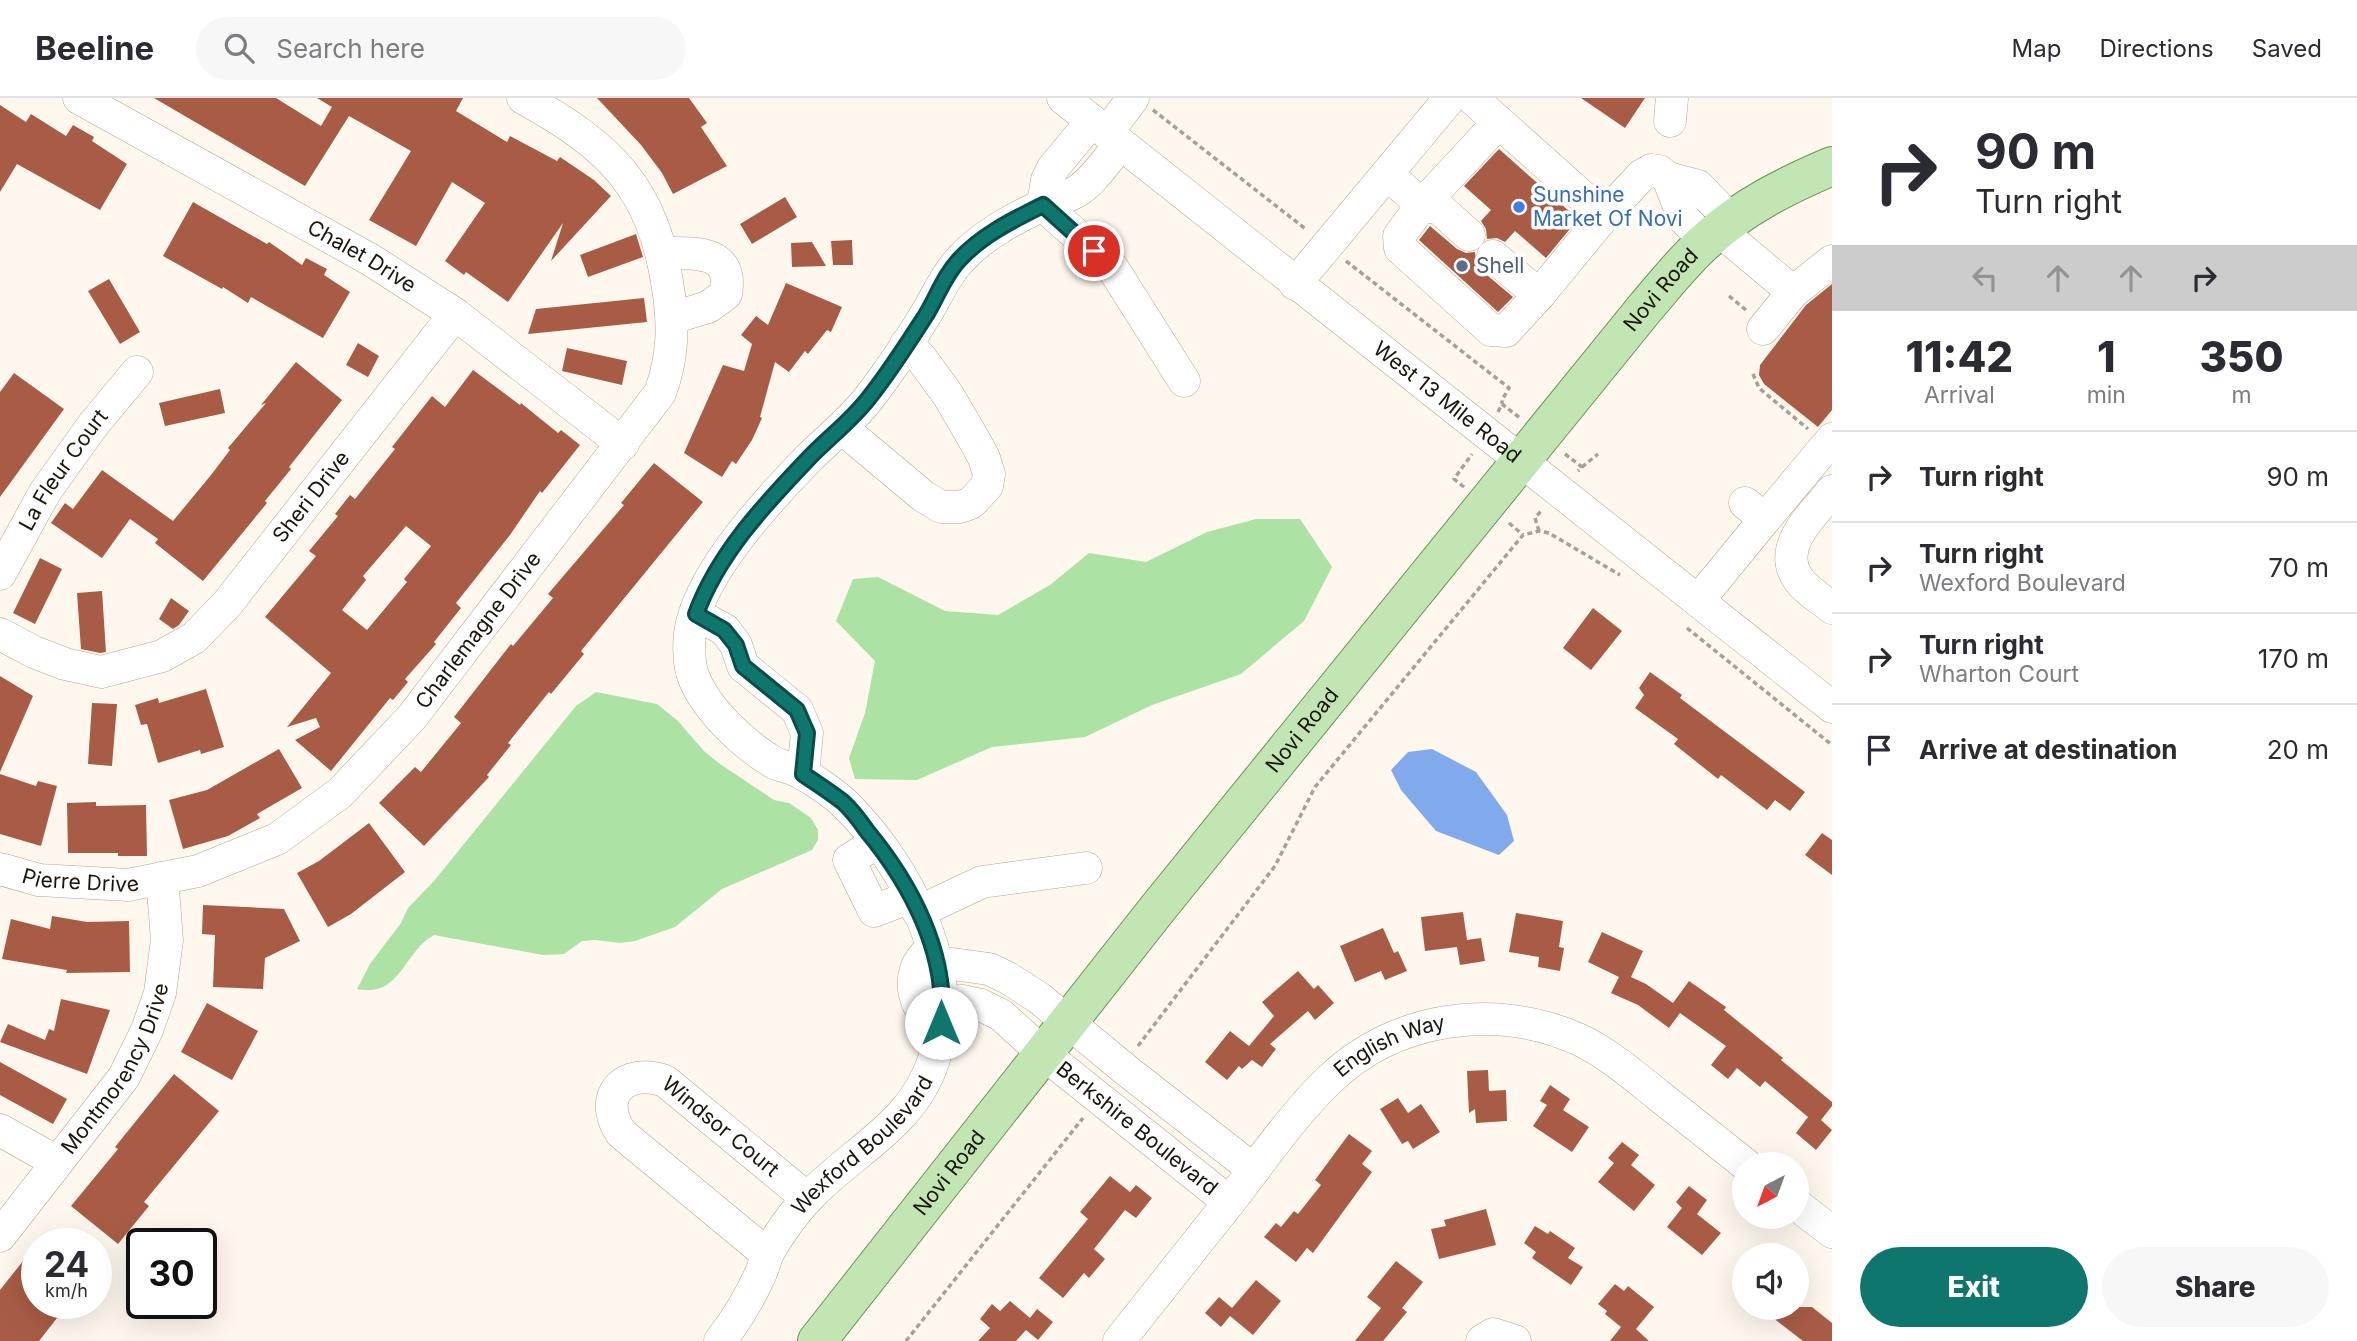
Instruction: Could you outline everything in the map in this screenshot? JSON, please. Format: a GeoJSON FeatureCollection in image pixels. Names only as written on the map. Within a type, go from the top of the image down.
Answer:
{"type":"FeatureCollection","features":[{"type":"Feature","properties":{"kind":"main road","name":"Novi Road"},"geometry":{"type":"LineString","coordinates":[[817,1341],[1158,908],[1644,308],[1719,230],[1769,196],[1832,166]]}},
{"type":"Feature","properties":{"kind":"street","name":"Chalet Drive"},"geometry":{"type":"LineString","coordinates":[[79,98],[371,260],[455,314],[622,444]]}},
{"type":"Feature","properties":{"kind":"street","name":"Charlemagne Drive"},"geometry":{"type":"LineString","coordinates":[[162,878],[198,871],[277,839],[340,793],[412,716],[660,393],[670,359],[672,318],[664,267],[653,223],[622,171],[579,131],[523,98]]}},
{"type":"Feature","properties":{"kind":"street","name":"West 13 Mile Road"},"geometry":{"type":"LineString","coordinates":[[1063,98],[1520,461],[1690,613],[1832,707]]}},
{"type":"Feature","properties":{"kind":"street","name":"Wexford Boulevard"},"geometry":{"type":"LineString","coordinates":[[720,1341],[755,1285],[767,1254],[807,1198],[839,1168],[880,1138],[905,1113],[921,1090],[934,1059],[941,1017],[935,954],[893,862],[845,803],[803,774],[774,763],[727,727],[693,676],[691,625],[714,573],[752,522],[810,458],[843,429],[869,398],[959,260],[987,235],[1043,205],[1081,189],[1107,133],[1133,98]]}},
{"type":"Feature","properties":{"kind":"street"},"geometry":{"type":"LineString","coordinates":[[1295,284],[1450,98]]}},
{"type":"Feature","properties":{"kind":"street"},"geometry":{"type":"LineString","coordinates":[[1472,98],[1604,216]]}},
{"type":"Feature","properties":{"kind":"street"},"geometry":{"type":"LineString","coordinates":[[1499,122],[1422,205],[1399,236],[1399,248],[1491,330],[1507,331],[1604,216],[1641,176],[1651,170],[1659,171],[1668,178],[1684,219],[1719,230],[1793,292]]}},
{"type":"Feature","properties":{"kind":"street"},"geometry":{"type":"LineString","coordinates":[[1387,174],[1422,205],[1440,209],[1469,235]]}},
{"type":"Feature","properties":{"kind":"street"},"geometry":{"type":"LineString","coordinates":[[1043,205],[1112,267],[1184,381]]}},
{"type":"Feature","properties":{"kind":"street"},"geometry":{"type":"LineString","coordinates":[[664,267],[707,255],[722,263],[729,279],[726,294],[708,307],[672,318]]}},
{"type":"Feature","properties":{"kind":"street"},"geometry":{"type":"LineString","coordinates":[[1493,256],[1539,295]]}},
{"type":"Feature","properties":{"kind":"street"},"geometry":{"type":"LineString","coordinates":[[1763,329],[1793,292],[1832,261]]}},
{"type":"Feature","properties":{"kind":"street","name":"Sheri Drive"},"geometry":{"type":"LineString","coordinates":[[0,634],[65,664],[101,672],[162,656],[194,638],[227,604],[455,314]]}},
{"type":"Feature","properties":{"kind":"street"},"geometry":{"type":"LineString","coordinates":[[843,429],[923,496],[941,507],[960,507],[971,503],[988,486],[989,474],[976,443],[928,367],[906,344]]}},
{"type":"Feature","properties":{"kind":"street","name":"La Fleur Court"},"geometry":{"type":"LineString","coordinates":[[0,574],[45,492],[93,425],[137,372]]}},
{"type":"Feature","properties":{"kind":"street"},"geometry":{"type":"LineString","coordinates":[[1690,613],[1755,511],[1822,435]]}},
{"type":"Feature","properties":{"kind":"street"},"geometry":{"type":"LineString","coordinates":[[1832,491],[1795,540],[1791,555],[1800,581],[1832,608]]}},
{"type":"Feature","properties":{"kind":"street"},"geometry":{"type":"LineString","coordinates":[[696,614],[724,630],[736,645],[743,666],[797,710],[807,733],[803,774]]}},
{"type":"Feature","properties":{"kind":"street"},"geometry":{"type":"LineString","coordinates":[[914,904],[982,882],[1086,867]]}},
{"type":"Feature","properties":{"kind":"street","name":"Pierre Drive"},"geometry":{"type":"LineString","coordinates":[[0,869],[39,880],[102,884],[128,885],[162,878]]}},
{"type":"Feature","properties":{"kind":"street","name":"Montmorency Drive"},"geometry":{"type":"LineString","coordinates":[[0,1236],[124,1077],[147,1030],[160,993],[167,940],[162,878]]}},
{"type":"Feature","properties":{"kind":"street","name":"Berkshire Boulevard"},"geometry":{"type":"LineString","coordinates":[[935,954],[998,974],[1039,998],[1254,1170]]}},
{"type":"Feature","properties":{"kind":"street","name":"Berkshire Boulevard"},"geometry":{"type":"LineString","coordinates":[[941,1017],[962,1001],[981,1005],[1002,1015],[1044,1054],[1229,1202]]}},
{"type":"Feature","properties":{"kind":"street","name":"English Way"},"geometry":{"type":"LineString","coordinates":[[1119,1341],[1329,1080],[1379,1044],[1413,1030],[1453,1020],[1477,1019],[1499,1019],[1550,1029],[1601,1052],[1732,1154]]}},
{"type":"Feature","properties":{"kind":"street","name":"Windsor Court"},"geometry":{"type":"LineString","coordinates":[[767,1254],[621,1133],[611,1113],[611,1100],[617,1089],[625,1080],[638,1077],[652,1076],[665,1081],[807,1198]]}},
{"type":"Feature","properties":{"kind":"street"},"geometry":{"type":"LineString","coordinates":[[0,1130],[57,1162]]}},
{"type":"Feature","properties":{"kind":"street"},"geometry":{"type":"LineString","coordinates":[[1810,1215],[1832,1232]]}},
{"type":"Feature","properties":{"kind":"street"},"geometry":{"type":"LineString","coordinates":[[1482,1341],[1493,1334],[1516,1341]]}},
{"type":"Feature","properties":{"kind":"path"},"geometry":{"type":"LineString","coordinates":[[1754,374],[1759,388],[1822,435]]}},
{"type":"Feature","properties":{"kind":"path"},"geometry":{"type":"LineString","coordinates":[[1502,404],[1509,388]]}},
{"type":"Feature","properties":{"kind":"path"},"geometry":{"type":"LineString","coordinates":[[1582,467],[1598,454]]}},
{"type":"Feature","properties":{"kind":"path"},"geometry":{"type":"LineString","coordinates":[[1126,1070],[1140,1042],[1275,866],[1315,788],[1523,535],[1539,531],[1549,533],[1624,578]]}},
{"type":"Feature","properties":{"kind":"path"},"geometry":{"type":"LineString","coordinates":[[1690,613],[1832,746]]}},
{"type":"Feature","properties":{"kind":"path"},"geometry":{"type":"LineString","coordinates":[[906,1341],[1076,1124],[1101,1100]]}},
{"type":"Feature","properties":{"kind":"green space"},"geometry":{"type":"Polygon","coordinates":[[[1256,519],[1300,519],[1332,567],[1304,621],[1241,674],[1152,705],[1085,737],[992,747],[917,780],[855,779],[849,758],[865,713],[875,661],[836,621],[853,579],[878,577],[945,611],[998,615],[1050,585],[1089,553],[1146,562],[1207,532],[1256,519]]]}},
{"type":"Feature","properties":{"kind":"green space"},"geometry":{"type":"Polygon","coordinates":[[[596,692],[657,704],[678,721],[704,751],[720,764],[774,800],[789,803],[811,818],[818,830],[818,840],[812,850],[722,889],[675,927],[635,941],[582,941],[564,954],[543,955],[434,935],[415,952],[393,980],[372,990],[357,989],[370,964],[401,923],[408,908],[434,881],[576,706],[596,692]]]}},
{"type":"Feature","properties":{"kind":"water"},"geometry":{"type":"Polygon","coordinates":[[[1432,749],[1476,772],[1507,815],[1514,841],[1499,855],[1436,831],[1401,790],[1391,770],[1408,752],[1432,749]]]}},
{"type":"Feature","properties":{"kind":"building"},"geometry":{"type":"Polygon","coordinates":[[[154,98],[276,98],[321,126],[332,107],[317,98],[463,98],[456,111],[507,142],[510,136],[557,161],[560,157],[594,180],[611,196],[551,261],[563,223],[508,302],[466,272],[464,275],[445,261],[485,203],[452,182],[416,246],[369,220],[411,151],[349,116],[305,186],[154,98]]]}},
{"type":"Feature","properties":{"kind":"building"},"geometry":{"type":"Polygon","coordinates":[[[597,98],[689,98],[707,123],[701,127],[727,166],[673,194],[662,173],[641,145],[597,98]]]}},
{"type":"Feature","properties":{"kind":"building"},"geometry":{"type":"Polygon","coordinates":[[[1581,98],[1645,98],[1625,128],[1581,98]]]}},
{"type":"Feature","properties":{"kind":"building"},"geometry":{"type":"Polygon","coordinates":[[[0,105],[26,122],[31,114],[66,136],[73,125],[94,137],[92,141],[127,164],[100,210],[17,164],[0,192],[0,105]]]}},
{"type":"Feature","properties":{"kind":"building"},"geometry":{"type":"Polygon","coordinates":[[[1499,149],[1578,219],[1546,258],[1515,231],[1505,242],[1497,238],[1487,239],[1486,229],[1481,221],[1491,210],[1464,186],[1499,149]]]}},
{"type":"Feature","properties":{"kind":"building"},"geometry":{"type":"Polygon","coordinates":[[[785,197],[797,217],[752,244],[740,224],[785,197]]]}},
{"type":"Feature","properties":{"kind":"building"},"geometry":{"type":"Polygon","coordinates":[[[193,202],[267,244],[269,242],[302,265],[306,258],[327,269],[324,275],[350,292],[323,338],[251,297],[248,303],[163,256],[193,202]]]}},
{"type":"Feature","properties":{"kind":"building"},"geometry":{"type":"Polygon","coordinates":[[[1430,226],[1457,249],[1466,253],[1475,252],[1476,262],[1481,270],[1513,297],[1498,312],[1419,240],[1430,226]]]}},
{"type":"Feature","properties":{"kind":"building"},"geometry":{"type":"Polygon","coordinates":[[[636,234],[643,257],[588,277],[580,255],[636,234]]]}},
{"type":"Feature","properties":{"kind":"building"},"geometry":{"type":"Polygon","coordinates":[[[852,240],[853,265],[833,265],[831,241],[852,240]]]}},
{"type":"Feature","properties":{"kind":"building"},"geometry":{"type":"Polygon","coordinates":[[[812,242],[826,266],[792,267],[791,243],[812,242]]]}},
{"type":"Feature","properties":{"kind":"building"},"geometry":{"type":"Polygon","coordinates":[[[109,279],[140,332],[120,344],[88,291],[109,279]]]}},
{"type":"Feature","properties":{"kind":"building"},"geometry":{"type":"Polygon","coordinates":[[[786,283],[842,307],[831,332],[827,330],[808,354],[805,351],[789,372],[775,362],[760,417],[762,418],[752,440],[736,464],[732,461],[722,477],[684,453],[723,365],[744,371],[752,344],[741,335],[756,316],[768,325],[786,283]]]}},
{"type":"Feature","properties":{"kind":"building"},"geometry":{"type":"Polygon","coordinates":[[[1832,284],[1832,410],[1818,427],[1764,384],[1759,375],[1760,365],[1806,305],[1832,284]]]}},
{"type":"Feature","properties":{"kind":"building"},"geometry":{"type":"Polygon","coordinates":[[[644,298],[647,322],[528,334],[536,309],[644,298]]]}},
{"type":"Feature","properties":{"kind":"building"},"geometry":{"type":"Polygon","coordinates":[[[358,343],[379,356],[368,377],[346,365],[358,343]]]}},
{"type":"Feature","properties":{"kind":"building"},"geometry":{"type":"Polygon","coordinates":[[[567,348],[627,361],[622,385],[562,371],[567,348]]]}},
{"type":"Feature","properties":{"kind":"building"},"geometry":{"type":"Polygon","coordinates":[[[296,362],[342,400],[289,467],[291,469],[265,501],[267,503],[203,581],[155,543],[158,539],[130,519],[102,558],[51,523],[65,503],[73,509],[102,470],[173,521],[296,362]]]}},
{"type":"Feature","properties":{"kind":"building"},"geometry":{"type":"Polygon","coordinates":[[[473,370],[558,433],[561,430],[580,445],[542,493],[540,491],[510,535],[456,603],[461,608],[434,642],[436,644],[405,679],[408,682],[393,700],[390,698],[331,771],[295,740],[320,727],[316,718],[287,727],[331,673],[265,617],[316,556],[309,551],[338,516],[335,514],[350,495],[355,499],[432,396],[445,407],[473,370]],[[406,526],[363,576],[366,580],[342,610],[367,630],[407,582],[404,579],[431,546],[406,526]]]}},
{"type":"Feature","properties":{"kind":"building"},"geometry":{"type":"Polygon","coordinates":[[[14,373],[64,409],[0,497],[0,392],[14,373]]]}},
{"type":"Feature","properties":{"kind":"building"},"geometry":{"type":"Polygon","coordinates":[[[220,389],[225,413],[165,426],[159,403],[220,389]]]}},
{"type":"Feature","properties":{"kind":"building"},"geometry":{"type":"Polygon","coordinates":[[[654,463],[703,502],[581,651],[584,654],[508,743],[511,745],[487,775],[489,777],[424,846],[379,803],[415,767],[421,772],[461,723],[454,717],[511,644],[513,646],[553,598],[548,594],[624,505],[621,503],[654,463]]]}},
{"type":"Feature","properties":{"kind":"building"},"geometry":{"type":"Polygon","coordinates":[[[40,558],[62,569],[35,624],[13,613],[40,558]]]}},
{"type":"Feature","properties":{"kind":"building"},"geometry":{"type":"Polygon","coordinates":[[[102,591],[106,652],[100,653],[81,649],[77,593],[102,591]]]}},
{"type":"Feature","properties":{"kind":"building"},"geometry":{"type":"Polygon","coordinates":[[[171,598],[189,611],[173,629],[159,619],[171,598]]]}},
{"type":"Feature","properties":{"kind":"building"},"geometry":{"type":"Polygon","coordinates":[[[1593,608],[1622,631],[1591,670],[1563,648],[1593,608]]]}},
{"type":"Feature","properties":{"kind":"building"},"geometry":{"type":"Polygon","coordinates":[[[1650,672],[1682,695],[1680,698],[1805,792],[1790,811],[1775,800],[1767,810],[1721,775],[1718,779],[1674,744],[1678,739],[1635,708],[1644,695],[1639,688],[1650,672]]]}},
{"type":"Feature","properties":{"kind":"building"},"geometry":{"type":"Polygon","coordinates":[[[0,676],[33,696],[0,772],[0,676]]]}},
{"type":"Feature","properties":{"kind":"building"},"geometry":{"type":"Polygon","coordinates":[[[206,689],[224,747],[201,754],[200,750],[158,763],[147,724],[141,725],[135,705],[158,698],[159,703],[206,689]]]}},
{"type":"Feature","properties":{"kind":"building"},"geometry":{"type":"Polygon","coordinates":[[[92,703],[117,704],[112,766],[88,764],[92,703]]]}},
{"type":"Feature","properties":{"kind":"building"},"geometry":{"type":"Polygon","coordinates":[[[279,749],[302,788],[257,814],[260,818],[228,836],[183,849],[169,800],[207,790],[279,749]]]}},
{"type":"Feature","properties":{"kind":"building"},"geometry":{"type":"Polygon","coordinates":[[[0,774],[36,786],[38,781],[57,786],[41,846],[0,834],[0,774]]]}},
{"type":"Feature","properties":{"kind":"building"},"geometry":{"type":"Polygon","coordinates":[[[96,802],[96,806],[146,805],[147,856],[68,853],[67,803],[96,802]]]}},
{"type":"Feature","properties":{"kind":"building"},"geometry":{"type":"Polygon","coordinates":[[[369,823],[405,872],[351,914],[328,927],[297,873],[319,861],[369,823]]]}},
{"type":"Feature","properties":{"kind":"building"},"geometry":{"type":"Polygon","coordinates":[[[1822,833],[1832,840],[1832,875],[1805,855],[1822,833]]]}},
{"type":"Feature","properties":{"kind":"building"},"geometry":{"type":"Polygon","coordinates":[[[203,905],[284,909],[300,941],[265,958],[263,989],[213,987],[215,935],[202,934],[203,905]]]}},
{"type":"Feature","properties":{"kind":"building"},"geometry":{"type":"Polygon","coordinates":[[[1463,912],[1467,940],[1481,938],[1485,961],[1460,965],[1457,947],[1425,951],[1421,917],[1463,912]]]}},
{"type":"Feature","properties":{"kind":"building"},"geometry":{"type":"Polygon","coordinates":[[[1516,913],[1563,921],[1559,947],[1564,948],[1560,971],[1538,967],[1539,957],[1509,952],[1516,913]]]}},
{"type":"Feature","properties":{"kind":"building"},"geometry":{"type":"Polygon","coordinates":[[[52,916],[87,922],[129,921],[130,972],[66,973],[67,970],[2,959],[11,919],[50,929],[52,916]]]}},
{"type":"Feature","properties":{"kind":"building"},"geometry":{"type":"Polygon","coordinates":[[[1383,928],[1394,953],[1398,951],[1407,971],[1385,980],[1381,971],[1355,982],[1340,946],[1383,928]]]}},
{"type":"Feature","properties":{"kind":"building"},"geometry":{"type":"Polygon","coordinates":[[[1602,932],[1643,951],[1631,977],[1673,1003],[1689,981],[1726,1007],[1724,1010],[1832,1102],[1821,1120],[1832,1130],[1816,1150],[1796,1133],[1808,1117],[1765,1081],[1760,1087],[1737,1068],[1728,1079],[1711,1065],[1726,1046],[1680,1013],[1669,1028],[1638,1005],[1611,993],[1619,977],[1588,962],[1602,932]]]}},
{"type":"Feature","properties":{"kind":"building"},"geometry":{"type":"Polygon","coordinates":[[[1298,971],[1314,989],[1318,985],[1334,1003],[1315,1020],[1308,1011],[1270,1044],[1276,1049],[1262,1067],[1252,1060],[1242,1069],[1239,1066],[1227,1080],[1205,1062],[1230,1031],[1249,1046],[1274,1016],[1262,1002],[1298,971]]]}},
{"type":"Feature","properties":{"kind":"building"},"geometry":{"type":"Polygon","coordinates":[[[61,999],[110,1010],[87,1074],[0,1042],[8,1024],[45,1040],[49,1029],[54,1031],[61,999]]]}},
{"type":"Feature","properties":{"kind":"building"},"geometry":{"type":"Polygon","coordinates":[[[207,1003],[258,1031],[232,1080],[181,1052],[207,1003]]]}},
{"type":"Feature","properties":{"kind":"building"},"geometry":{"type":"Polygon","coordinates":[[[0,1062],[67,1099],[53,1124],[0,1095],[0,1062]]]}},
{"type":"Feature","properties":{"kind":"building"},"geometry":{"type":"Polygon","coordinates":[[[1488,1070],[1489,1091],[1506,1090],[1507,1121],[1476,1123],[1475,1109],[1469,1113],[1467,1071],[1488,1070]]]}},
{"type":"Feature","properties":{"kind":"building"},"geometry":{"type":"Polygon","coordinates":[[[174,1074],[219,1111],[144,1202],[149,1206],[131,1228],[126,1228],[126,1234],[118,1244],[112,1239],[112,1228],[98,1228],[71,1206],[118,1149],[115,1147],[174,1074]]]}},
{"type":"Feature","properties":{"kind":"building"},"geometry":{"type":"Polygon","coordinates":[[[1550,1085],[1570,1099],[1563,1110],[1589,1127],[1572,1152],[1533,1126],[1547,1105],[1540,1101],[1550,1085]]]}},
{"type":"Feature","properties":{"kind":"building"},"geometry":{"type":"Polygon","coordinates":[[[1398,1098],[1408,1113],[1421,1104],[1440,1132],[1413,1149],[1408,1141],[1402,1144],[1380,1109],[1398,1098]]]}},
{"type":"Feature","properties":{"kind":"building"},"geometry":{"type":"Polygon","coordinates":[[[1349,1134],[1372,1151],[1362,1164],[1372,1172],[1313,1253],[1307,1248],[1296,1262],[1264,1237],[1276,1223],[1281,1227],[1294,1211],[1298,1214],[1321,1185],[1315,1180],[1349,1134]]]}},
{"type":"Feature","properties":{"kind":"building"},"geometry":{"type":"Polygon","coordinates":[[[1622,1142],[1639,1155],[1631,1165],[1655,1185],[1634,1211],[1598,1182],[1614,1163],[1608,1158],[1622,1142]]]}},
{"type":"Feature","properties":{"kind":"building"},"geometry":{"type":"Polygon","coordinates":[[[1110,1176],[1130,1192],[1136,1185],[1152,1198],[1136,1218],[1125,1210],[1094,1249],[1105,1259],[1089,1278],[1084,1273],[1063,1298],[1039,1278],[1088,1219],[1080,1212],[1110,1176]]]}},
{"type":"Feature","properties":{"kind":"building"},"geometry":{"type":"Polygon","coordinates":[[[1689,1186],[1707,1200],[1697,1214],[1721,1233],[1702,1255],[1667,1227],[1682,1208],[1676,1202],[1689,1186]]]}},
{"type":"Feature","properties":{"kind":"building"},"geometry":{"type":"Polygon","coordinates":[[[1486,1209],[1496,1245],[1439,1259],[1431,1229],[1446,1226],[1444,1220],[1486,1209]]]}},
{"type":"Feature","properties":{"kind":"building"},"geometry":{"type":"Polygon","coordinates":[[[1535,1226],[1548,1234],[1550,1231],[1575,1248],[1568,1258],[1583,1267],[1571,1285],[1532,1258],[1536,1252],[1524,1243],[1535,1226]]]}},
{"type":"Feature","properties":{"kind":"building"},"geometry":{"type":"Polygon","coordinates":[[[1396,1261],[1423,1282],[1402,1308],[1407,1312],[1383,1341],[1355,1341],[1381,1308],[1367,1297],[1396,1261]]]}},
{"type":"Feature","properties":{"kind":"building"},"geometry":{"type":"Polygon","coordinates":[[[21,1264],[21,1319],[56,1319],[39,1341],[0,1341],[0,1290],[21,1264]]]}},
{"type":"Feature","properties":{"kind":"building"},"geometry":{"type":"Polygon","coordinates":[[[1256,1280],[1281,1301],[1253,1335],[1230,1316],[1221,1327],[1205,1313],[1219,1297],[1232,1308],[1256,1280]]]}},
{"type":"Feature","properties":{"kind":"building"},"geometry":{"type":"Polygon","coordinates":[[[1615,1284],[1624,1291],[1628,1286],[1654,1307],[1636,1329],[1649,1341],[1610,1341],[1621,1327],[1605,1314],[1607,1311],[1598,1304],[1615,1284]]]}},
{"type":"Feature","properties":{"kind":"building"},"geometry":{"type":"Polygon","coordinates":[[[1010,1301],[1030,1318],[1037,1309],[1053,1322],[1038,1340],[1026,1330],[1016,1341],[978,1341],[990,1328],[980,1319],[992,1304],[1000,1311],[1010,1301]]]}},
{"type":"Feature","properties":{"kind":"building"},"geometry":{"type":"Polygon","coordinates":[[[1809,1307],[1812,1307],[1832,1323],[1832,1341],[1803,1341],[1776,1320],[1809,1320],[1809,1307]]]}},
{"type":"Feature","properties":{"kind":"place","name":"Sunshine Market Of Novi"},"geometry":{"type":"Point","coordinates":[1519,207]}},
{"type":"Feature","properties":{"kind":"place","name":"Shell"},"geometry":{"type":"Point","coordinates":[1462,266]}},
{"type":"Feature","properties":{"kind":"route"},"geometry":{"type":"LineString","coordinates":[[941,1023],[943,1002],[938,962],[918,912],[893,862],[845,803],[803,774],[807,733],[797,710],[743,666],[736,645],[724,630],[696,614],[714,573],[752,522],[810,458],[843,429],[869,398],[927,313],[943,282],[959,260],[987,235],[1043,205],[1094,251]]}}]}
